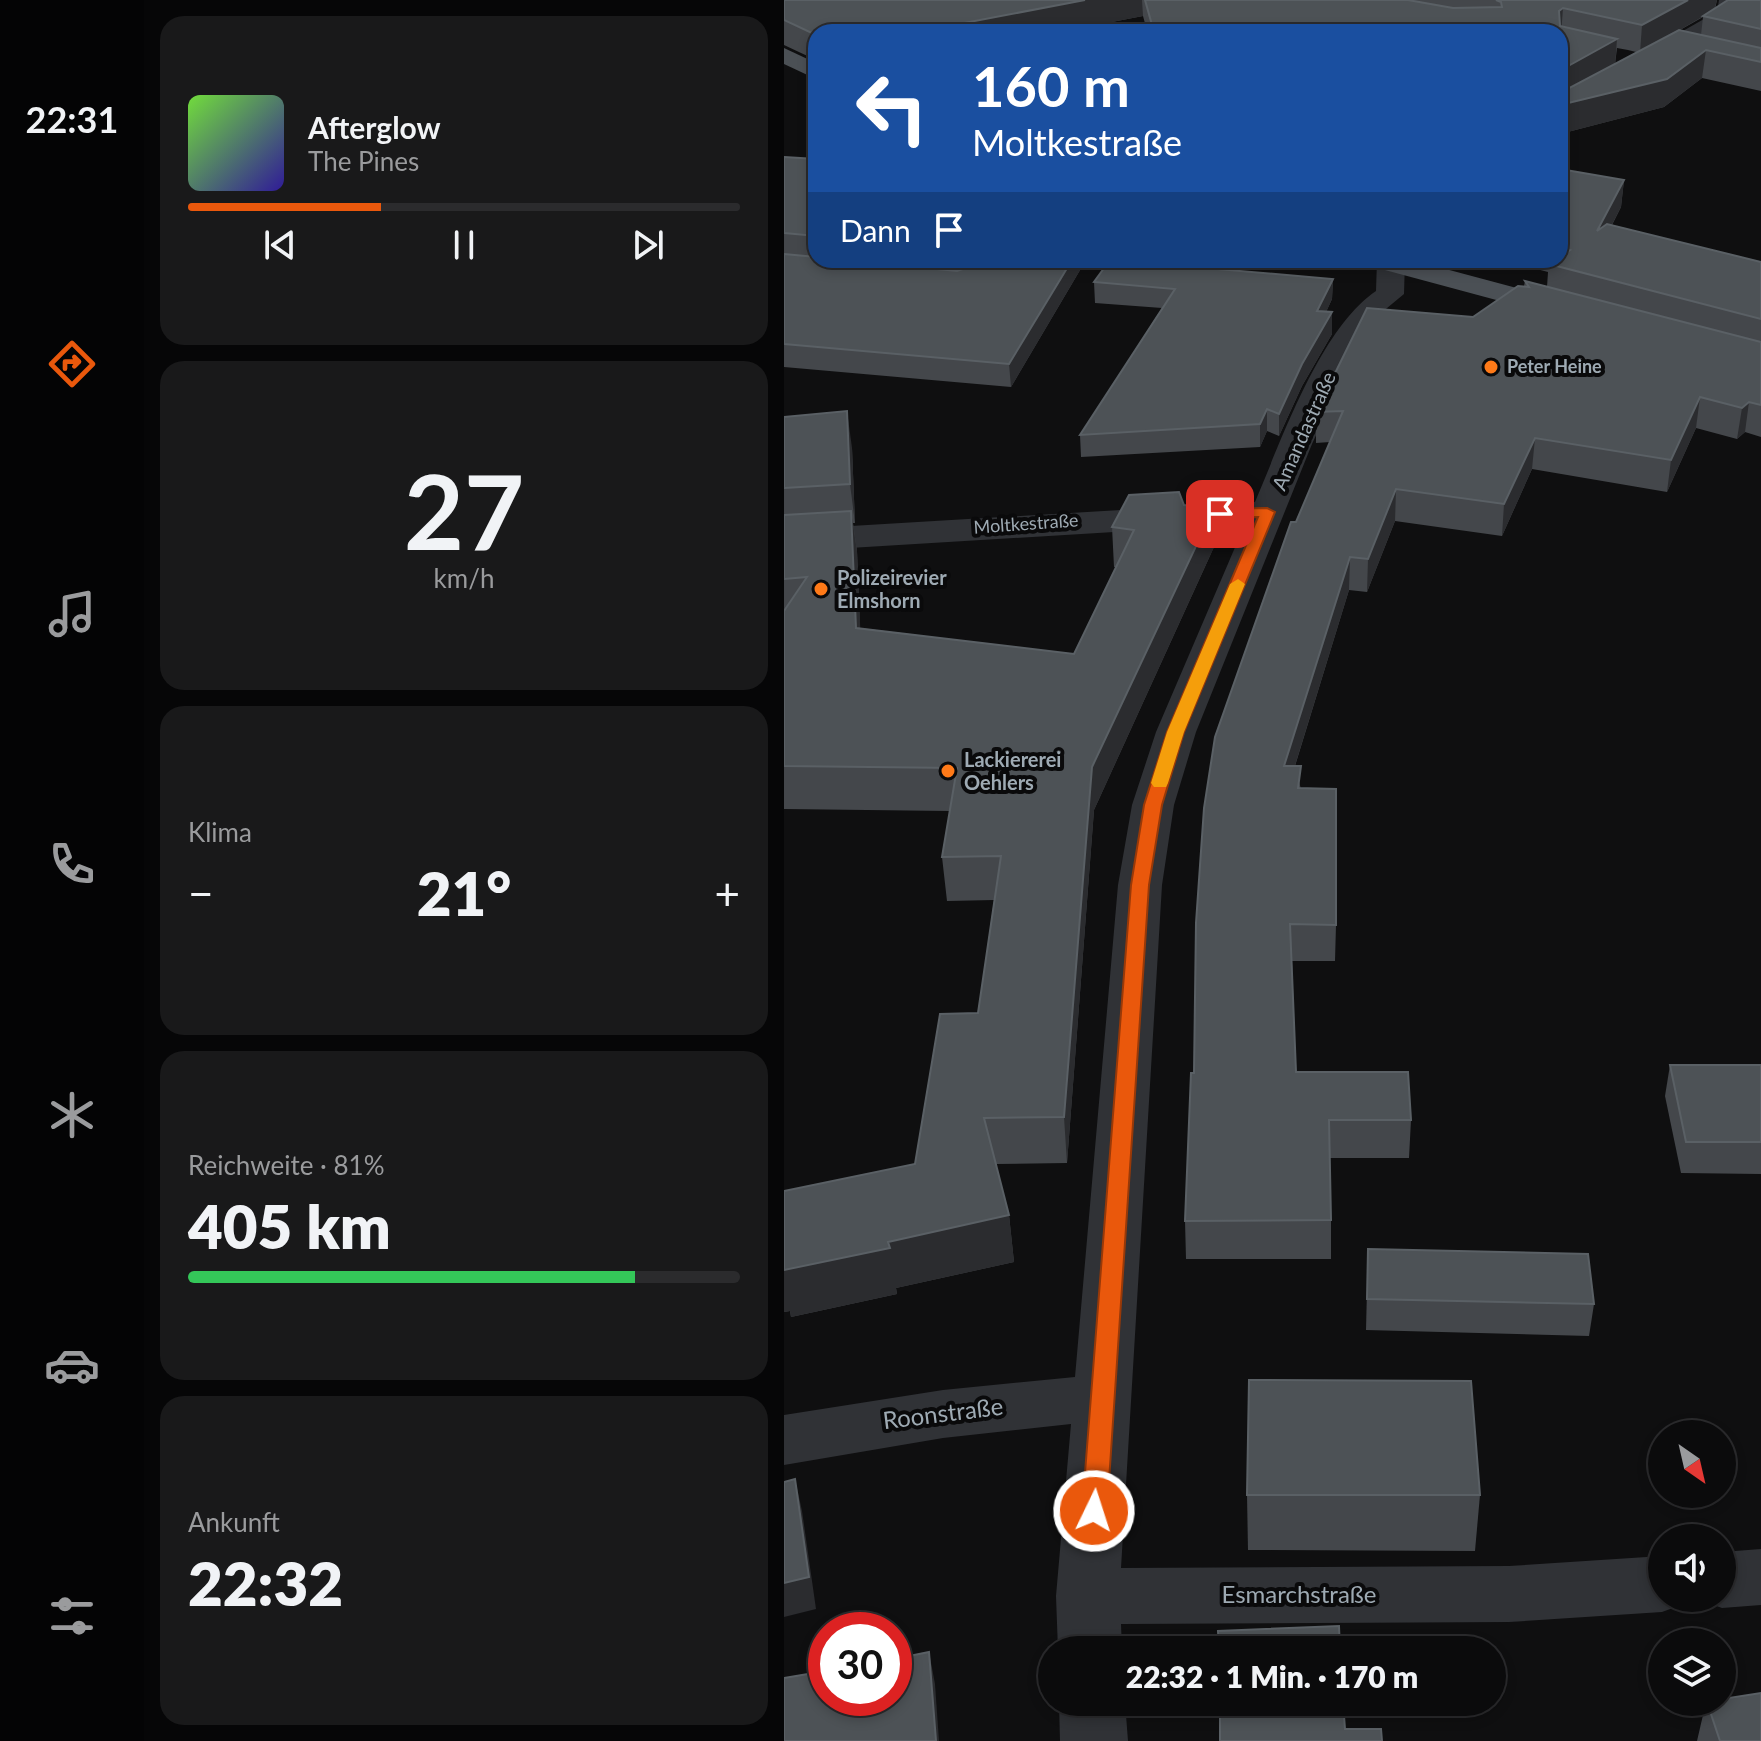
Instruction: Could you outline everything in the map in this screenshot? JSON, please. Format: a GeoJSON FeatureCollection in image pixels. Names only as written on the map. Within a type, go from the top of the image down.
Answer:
{"type":"FeatureCollection","features":[{"type":"Feature","properties":{"kind":"main road"},"geometry":{"type":"LineString","coordinates":[[784,55],[808,68]]}},
{"type":"Feature","properties":{"kind":"main road"},"geometry":{"type":"LineString","coordinates":[[1413,268],[1588,316]]}},
{"type":"Feature","properties":{"kind":"street"},"geometry":{"type":"LineString","coordinates":[[1568,106],[1727,14],[1729,0]]}},
{"type":"Feature","properties":{"kind":"street"},"geometry":{"type":"LineString","coordinates":[[1673,47],[1702,54]]}},
{"type":"Feature","properties":{"kind":"street"},"geometry":{"type":"LineString","coordinates":[[1613,56],[1641,63]]}},
{"type":"Feature","properties":{"kind":"street","name":"Amandastraße"},"geometry":{"type":"LineString","coordinates":[[1089,1623],[1140,885],[1153,805],[1176,732],[1267,512],[1345,340],[1364,312],[1390,294],[1388,268]]}},
{"type":"Feature","properties":{"kind":"street","name":"Moltkestraße"},"geometry":{"type":"LineString","coordinates":[[784,541],[1267,512]]}},
{"type":"Feature","properties":{"kind":"street","name":"Roonstraße"},"geometry":{"type":"LineString","coordinates":[[784,1440],[862,1424],[999,1405],[1103,1398]]}},
{"type":"Feature","properties":{"kind":"street"},"geometry":{"type":"LineString","coordinates":[[1736,1579],[1761,1577]]}},
{"type":"Feature","properties":{"kind":"street","name":"Esmarchstraße"},"geometry":{"type":"LineString","coordinates":[[1089,1623],[1648,1585]]}},
{"type":"Feature","properties":{"kind":"street"},"geometry":{"type":"LineString","coordinates":[[1093,1716],[1094,1741]]}},
{"type":"Feature","properties":{"kind":"building"},"geometry":{"type":"Polygon","coordinates":[[[784,0],[1085,0],[959,24],[808,24],[808,31],[784,20],[784,0]]]}},
{"type":"Feature","properties":{"kind":"building"},"geometry":{"type":"Polygon","coordinates":[[[1145,0],[1408,0],[1453,8],[1502,7],[1501,2],[1496,0],[1688,0],[1642,25],[1563,8],[1559,11],[1560,24],[1152,24],[1145,0]]]}},
{"type":"Feature","properties":{"kind":"building"},"geometry":{"type":"Polygon","coordinates":[[[1728,0],[1761,0],[1761,29],[1703,16],[1728,0]]]}},
{"type":"Feature","properties":{"kind":"building"},"geometry":{"type":"Polygon","coordinates":[[[1568,28],[1617,39],[1568,66],[1568,28]]]}},
{"type":"Feature","properties":{"kind":"building"},"geometry":{"type":"Polygon","coordinates":[[[1679,30],[1761,48],[1761,62],[1706,50],[1667,79],[1568,103],[1568,89],[1679,30]]]}},
{"type":"Feature","properties":{"kind":"building"},"geometry":{"type":"Polygon","coordinates":[[[784,157],[808,158],[808,235],[784,233],[784,157]]]}},
{"type":"Feature","properties":{"kind":"building"},"geometry":{"type":"Polygon","coordinates":[[[1568,170],[1624,180],[1597,231],[1607,224],[1761,262],[1761,319],[1564,268],[1568,268],[1568,170]]]}},
{"type":"Feature","properties":{"kind":"building"},"geometry":{"type":"Polygon","coordinates":[[[784,254],[808,256],[808,268],[957,271],[966,268],[1067,268],[1009,364],[784,344],[784,254]]]}},
{"type":"Feature","properties":{"kind":"building"},"geometry":{"type":"Polygon","coordinates":[[[1104,268],[1205,268],[1333,279],[1317,311],[1332,312],[1302,364],[1279,414],[1267,409],[1260,424],[1080,435],[1175,289],[1094,282],[1104,268]]]}},
{"type":"Feature","properties":{"kind":"building"},"geometry":{"type":"Polygon","coordinates":[[[1525,281],[1761,342],[1761,405],[1749,402],[1742,408],[1700,397],[1671,460],[1535,438],[1504,504],[1396,489],[1368,559],[1350,557],[1284,766],[1301,766],[1298,788],[1336,789],[1336,925],[1290,924],[1296,1072],[1408,1072],[1411,1120],[1329,1120],[1331,1220],[1185,1221],[1191,1073],[1194,1073],[1196,923],[1204,808],[1215,737],[1291,522],[1296,522],[1343,411],[1316,412],[1367,308],[1473,317],[1518,286],[1529,287],[1525,281]]]}},
{"type":"Feature","properties":{"kind":"building"},"geometry":{"type":"Polygon","coordinates":[[[847,411],[850,484],[784,488],[784,417],[847,411]]]}},
{"type":"Feature","properties":{"kind":"building"},"geometry":{"type":"Polygon","coordinates":[[[1179,492],[1184,505],[1214,508],[1092,767],[1064,1117],[984,1118],[1009,1215],[888,1242],[890,1248],[784,1270],[784,1191],[915,1164],[940,1014],[978,1013],[1001,856],[942,857],[957,768],[784,766],[784,611],[807,577],[784,579],[784,515],[851,511],[856,628],[1074,654],[1134,530],[1112,527],[1129,495],[1179,492]]]}},
{"type":"Feature","properties":{"kind":"building"},"geometry":{"type":"Polygon","coordinates":[[[1670,1065],[1761,1065],[1761,1142],[1686,1142],[1670,1065]]]}},
{"type":"Feature","properties":{"kind":"building"},"geometry":{"type":"Polygon","coordinates":[[[1368,1249],[1588,1254],[1594,1304],[1367,1299],[1368,1249]]]}},
{"type":"Feature","properties":{"kind":"building"},"geometry":{"type":"Polygon","coordinates":[[[1249,1380],[1471,1381],[1480,1495],[1247,1495],[1249,1380]]]}},
{"type":"Feature","properties":{"kind":"building"},"geometry":{"type":"Polygon","coordinates":[[[795,1479],[809,1577],[784,1583],[784,1482],[795,1479]]]}},
{"type":"Feature","properties":{"kind":"building"},"geometry":{"type":"Polygon","coordinates":[[[1339,1626],[1339,1636],[1218,1636],[1218,1631],[1339,1626]]]}},
{"type":"Feature","properties":{"kind":"building"},"geometry":{"type":"Polygon","coordinates":[[[929,1652],[936,1741],[784,1741],[784,1678],[808,1674],[808,1716],[912,1716],[912,1655],[929,1652]]]}},
{"type":"Feature","properties":{"kind":"building"},"geometry":{"type":"Polygon","coordinates":[[[1761,1693],[1761,1741],[1720,1741],[1712,1716],[1736,1716],[1736,1697],[1761,1693]]]}},
{"type":"Feature","properties":{"kind":"building"},"geometry":{"type":"Polygon","coordinates":[[[1220,1716],[1344,1716],[1345,1729],[1381,1729],[1382,1741],[1220,1741],[1220,1716]]]}},
{"type":"Feature","properties":{"kind":"slow traffic"},"geometry":{"type":"LineString","coordinates":[[1160,783],[1176,732],[1238,584]]}},
{"type":"Feature","properties":{"kind":"place","name":"Peter Heine"},"geometry":{"type":"Point","coordinates":[1491,367]}},
{"type":"Feature","properties":{"kind":"place","name":"Polizeirevier Elmshorn"},"geometry":{"type":"Point","coordinates":[821,589]}},
{"type":"Feature","properties":{"kind":"place","name":"Lackiererei Oehlers"},"geometry":{"type":"Point","coordinates":[948,771]}},
{"type":"Feature","properties":{"kind":"route"},"geometry":{"type":"LineString","coordinates":[[1094,1511],[1140,885],[1153,805],[1176,732],[1267,512],[1220,514]]}}]}
